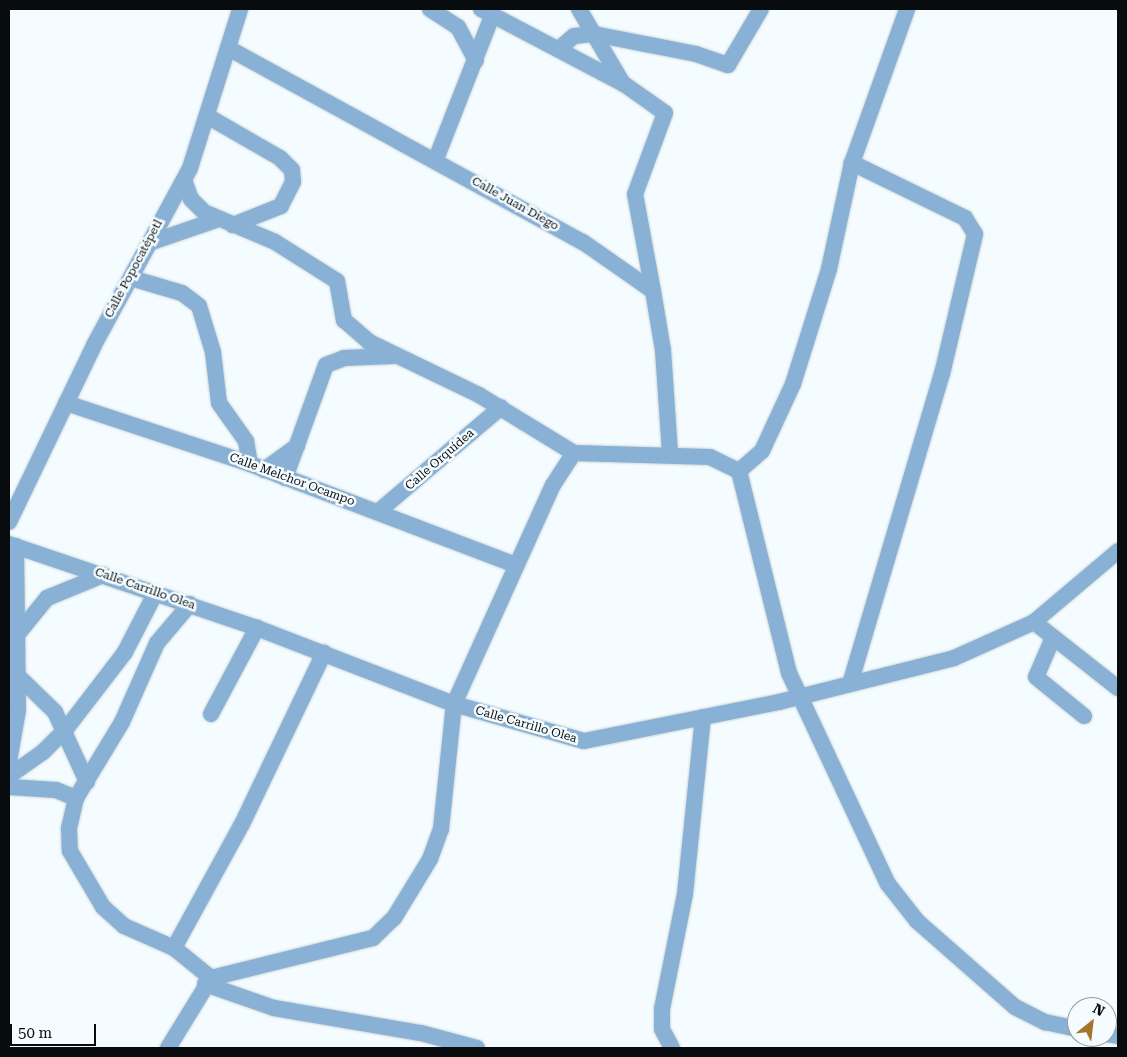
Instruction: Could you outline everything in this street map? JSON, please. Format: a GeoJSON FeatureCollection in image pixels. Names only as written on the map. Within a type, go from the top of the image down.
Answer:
{"type":"FeatureCollection","features":[{"type":"Feature","properties":{"kind":"street","name":"Calle Popocatépetl"},"geometry":{"type":"LineString","coordinates":[[9,522],[66,403],[184,180],[207,116],[240,9]]}},
{"type":"Feature","properties":{"kind":"street"},"geometry":{"type":"LineString","coordinates":[[430,9],[458,27]]}},
{"type":"Feature","properties":{"kind":"street"},"geometry":{"type":"LineString","coordinates":[[451,9],[458,27],[476,60]]}},
{"type":"Feature","properties":{"kind":"street"},"geometry":{"type":"LineString","coordinates":[[579,9],[624,84]]}},
{"type":"Feature","properties":{"kind":"street"},"geometry":{"type":"LineString","coordinates":[[560,48],[574,36],[594,34],[696,54],[728,65],[761,9]]}},
{"type":"Feature","properties":{"kind":"street"},"geometry":{"type":"LineString","coordinates":[[739,471],[762,451],[786,403],[829,269],[845,188],[852,163],[907,9]]}},
{"type":"Feature","properties":{"kind":"street"},"geometry":{"type":"LineString","coordinates":[[436,160],[476,60],[486,12],[560,48],[624,84],[651,100],[665,116],[635,194],[663,350],[670,454]]}},
{"type":"Feature","properties":{"kind":"street","name":"Calle Juan Diego"},"geometry":{"type":"LineString","coordinates":[[228,48],[583,242],[653,291]]}},
{"type":"Feature","properties":{"kind":"street"},"geometry":{"type":"LineString","coordinates":[[149,243],[281,206],[290,191],[292,170],[280,158],[207,116]]}},
{"type":"Feature","properties":{"kind":"street"},"geometry":{"type":"LineString","coordinates":[[850,684],[942,374],[976,234],[964,218],[879,178],[852,163]]}},
{"type":"Feature","properties":{"kind":"street"},"geometry":{"type":"LineString","coordinates":[[845,188],[879,178]]}},
{"type":"Feature","properties":{"kind":"street"},"geometry":{"type":"LineString","coordinates":[[184,180],[191,199],[226,222],[275,242],[332,277],[341,290],[342,314],[349,326],[397,356],[501,407],[574,453],[670,454],[717,458],[739,471],[784,657],[799,695],[867,846],[900,903],[1015,1007],[1045,1022],[1067,1027]]}},
{"type":"Feature","properties":{"kind":"street"},"geometry":{"type":"LineString","coordinates":[[131,278],[182,293],[199,306],[212,344],[219,403],[246,441],[257,467],[298,446]]}},
{"type":"Feature","properties":{"kind":"street"},"geometry":{"type":"LineString","coordinates":[[285,478],[298,446],[316,383],[326,365],[344,358],[397,356]]}},
{"type":"Feature","properties":{"kind":"street","name":"Calle Melchor Ocampo"},"geometry":{"type":"LineString","coordinates":[[66,403],[257,467],[379,511],[516,565]]}},
{"type":"Feature","properties":{"kind":"street","name":"Calle Orquídea"},"geometry":{"type":"LineString","coordinates":[[379,511],[501,407]]}},
{"type":"Feature","properties":{"kind":"street"},"geometry":{"type":"LineString","coordinates":[[168,1048],[208,981],[383,933],[430,859],[441,829],[454,704],[553,485],[574,453]]}},
{"type":"Feature","properties":{"kind":"street"},"geometry":{"type":"LineString","coordinates":[[9,762],[16,732],[18,676],[12,545]]}},
{"type":"Feature","properties":{"kind":"street","name":"Calle Carrillo Olea"},"geometry":{"type":"LineString","coordinates":[[12,545],[257,628],[454,704],[584,741],[703,717],[850,684],[954,658],[1034,622],[1118,551]]}},
{"type":"Feature","properties":{"kind":"street"},"geometry":{"type":"LineString","coordinates":[[17,635],[47,598],[104,575]]}},
{"type":"Feature","properties":{"kind":"street"},"geometry":{"type":"LineString","coordinates":[[9,776],[43,752],[66,729],[127,648],[155,594]]}},
{"type":"Feature","properties":{"kind":"street"},"geometry":{"type":"LineString","coordinates":[[190,604],[165,630],[138,681],[122,722],[76,798],[69,828],[70,851],[103,907],[124,926],[174,948],[208,981],[267,1006],[421,1033],[477,1048]]}},
{"type":"Feature","properties":{"kind":"street"},"geometry":{"type":"LineString","coordinates":[[1034,622],[1052,640],[1118,688]]}},
{"type":"Feature","properties":{"kind":"street"},"geometry":{"type":"LineString","coordinates":[[211,714],[257,628]]}},
{"type":"Feature","properties":{"kind":"street"},"geometry":{"type":"LineString","coordinates":[[127,648],[165,630]]}},
{"type":"Feature","properties":{"kind":"street"},"geometry":{"type":"LineString","coordinates":[[1052,640],[1036,677],[1084,716]]}},
{"type":"Feature","properties":{"kind":"street"},"geometry":{"type":"LineString","coordinates":[[127,648],[138,681]]}},
{"type":"Feature","properties":{"kind":"street"},"geometry":{"type":"LineString","coordinates":[[174,948],[242,824],[324,653]]}},
{"type":"Feature","properties":{"kind":"street"},"geometry":{"type":"LineString","coordinates":[[18,676],[66,729],[87,782]]}},
{"type":"Feature","properties":{"kind":"street"},"geometry":{"type":"LineString","coordinates":[[672,1048],[662,1030],[662,1010],[686,894],[703,717]]}},
{"type":"Feature","properties":{"kind":"street"},"geometry":{"type":"LineString","coordinates":[[9,787],[56,790],[76,798]]}}]}
